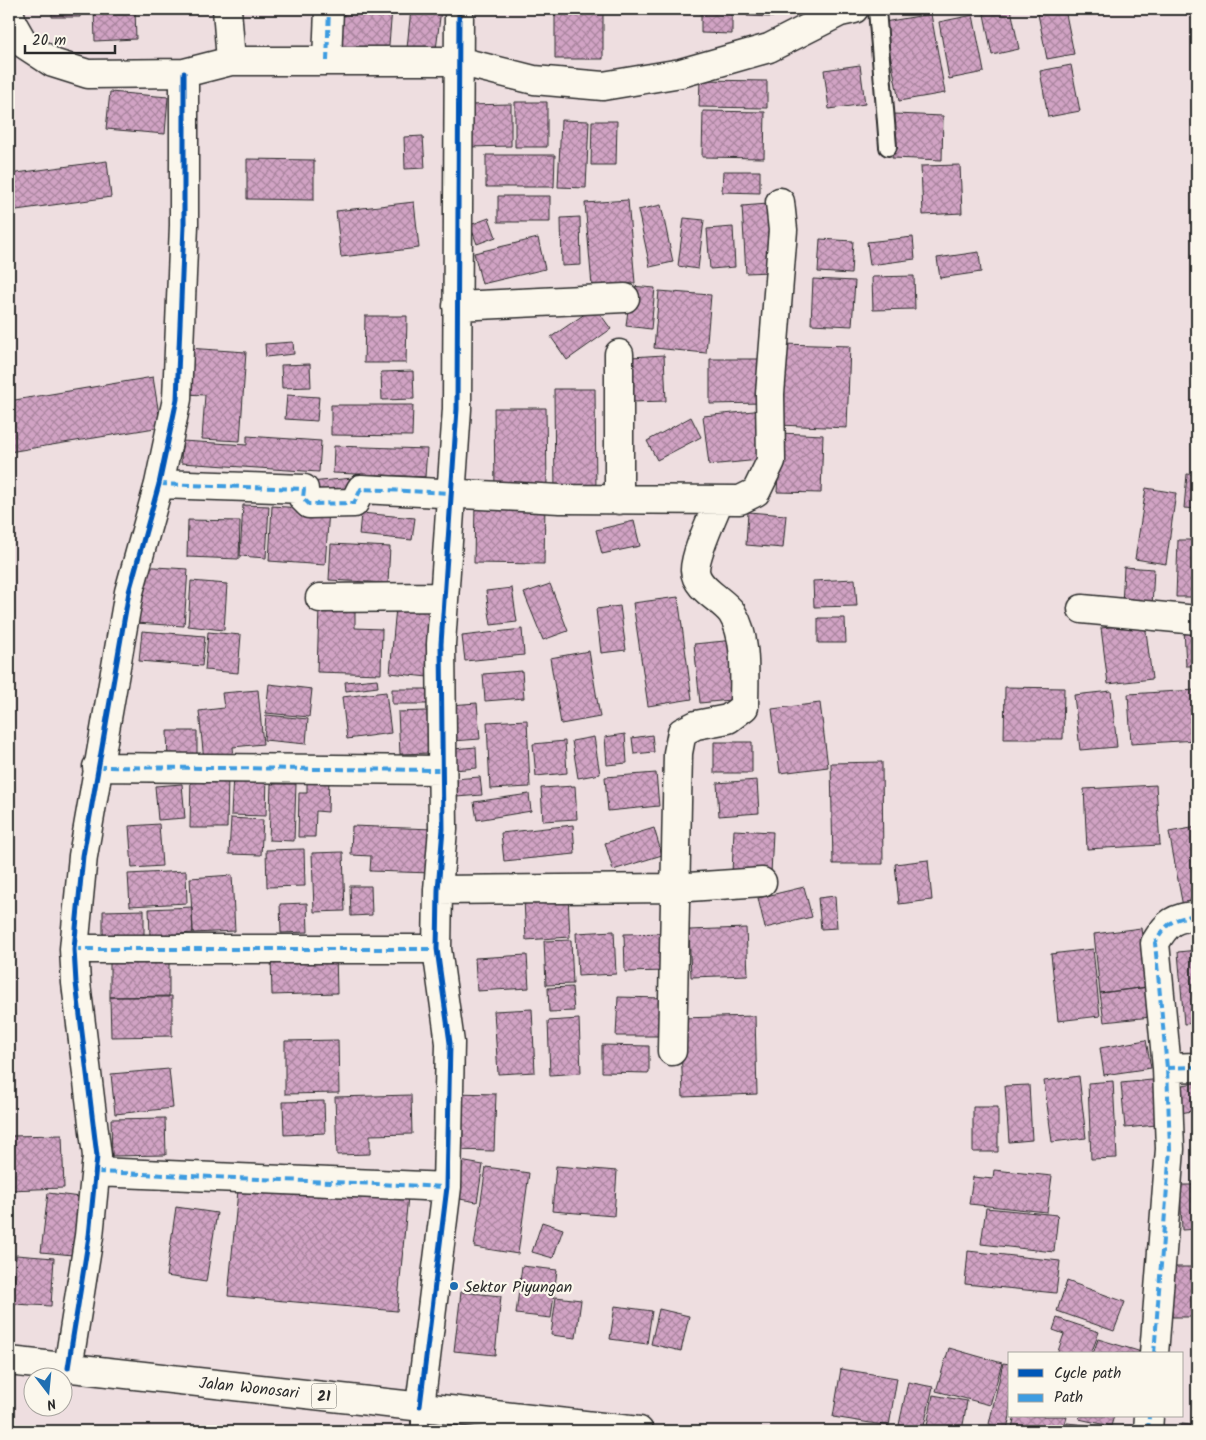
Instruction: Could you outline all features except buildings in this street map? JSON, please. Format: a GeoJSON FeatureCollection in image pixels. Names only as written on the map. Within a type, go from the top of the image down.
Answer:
{"type":"FeatureCollection","features":[{"type":"Feature","properties":{"kind":"main road"},"geometry":{"type":"LineString","coordinates":[[9,9],[12,23],[24,44],[53,64],[88,74],[184,73],[231,61],[458,61],[534,80],[603,86],[681,73],[769,48],[840,12],[854,9]]}},
{"type":"Feature","properties":{"kind":"main road"},"geometry":{"type":"LineString","coordinates":[[227,9],[231,61]]}},
{"type":"Feature","properties":{"kind":"main road"},"geometry":{"type":"LineString","coordinates":[[327,61],[329,9]]}},
{"type":"Feature","properties":{"kind":"main road"},"geometry":{"type":"LineString","coordinates":[[420,1419],[447,1187],[450,1043],[437,949],[438,890],[443,829],[441,644],[456,409],[459,9]]}},
{"type":"Feature","properties":{"kind":"main road"},"geometry":{"type":"LineString","coordinates":[[68,1368],[90,1236],[97,1156],[76,983],[74,949],[83,856],[129,592],[159,484],[176,400],[184,225],[184,73]]}},
{"type":"Feature","properties":{"kind":"main road"},"geometry":{"type":"LineString","coordinates":[[159,484],[304,489],[303,498],[309,504],[354,504],[361,489],[619,500],[740,500],[756,492],[771,461],[770,394],[783,230],[780,202]]}},
{"type":"Feature","properties":{"kind":"main road"},"geometry":{"type":"LineString","coordinates":[[457,306],[625,298]]}},
{"type":"Feature","properties":{"kind":"main road"},"geometry":{"type":"LineString","coordinates":[[619,354],[619,500]]}},
{"type":"Feature","properties":{"kind":"main road"},"geometry":{"type":"LineString","coordinates":[[672,1051],[678,753],[682,732],[696,725],[728,719],[744,708],[744,648],[732,614],[700,584],[695,571],[703,543],[719,501]]}},
{"type":"Feature","properties":{"kind":"main road"},"geometry":{"type":"LineString","coordinates":[[320,598],[444,597]]}},
{"type":"Feature","properties":{"kind":"main road"},"geometry":{"type":"LineString","coordinates":[[1082,610],[1197,620]]}},
{"type":"Feature","properties":{"kind":"main road"},"geometry":{"type":"LineString","coordinates":[[97,767],[442,770]]}},
{"type":"Feature","properties":{"kind":"main road"},"geometry":{"type":"LineString","coordinates":[[438,890],[674,888],[762,882]]}},
{"type":"Feature","properties":{"kind":"main road"},"geometry":{"type":"LineString","coordinates":[[1154,1352],[1170,1149],[1167,1068],[1155,943],[1164,928],[1176,918],[1197,915]]}},
{"type":"Feature","properties":{"kind":"main road"},"geometry":{"type":"LineString","coordinates":[[74,949],[437,949]]}},
{"type":"Feature","properties":{"kind":"main road"},"geometry":{"type":"LineString","coordinates":[[1167,1068],[1197,1067]]}},
{"type":"Feature","properties":{"kind":"main road"},"geometry":{"type":"LineString","coordinates":[[96,1172],[447,1187]]}},
{"type":"Feature","properties":{"kind":"main road","name":"Jalan Wonosari"},"geometry":{"type":"LineString","coordinates":[[9,1361],[68,1368]]}},
{"type":"Feature","properties":{"kind":"main road","name":"Jalan Wonosari"},"geometry":{"type":"LineString","coordinates":[[72,1369],[420,1419],[638,1431]]}},
{"type":"Feature","properties":{"kind":"main road"},"geometry":{"type":"LineString","coordinates":[[1148,1431],[1149,1418]]}},
{"type":"Feature","properties":{"kind":"lane"},"geometry":{"type":"LineString","coordinates":[[878,9],[888,147]]}},
{"type":"Feature","properties":{"kind":"marked path"},"geometry":{"type":"LineString","coordinates":[[327,61],[329,9]]}},
{"type":"Feature","properties":{"kind":"marked path"},"geometry":{"type":"LineString","coordinates":[[159,484],[304,489],[303,498],[309,504],[354,503],[361,489],[452,493]]}},
{"type":"Feature","properties":{"kind":"marked path"},"geometry":{"type":"LineString","coordinates":[[97,767],[442,770]]}},
{"type":"Feature","properties":{"kind":"marked path"},"geometry":{"type":"LineString","coordinates":[[1154,1352],[1170,1149],[1167,1068],[1155,943],[1172,922],[1197,915]]}},
{"type":"Feature","properties":{"kind":"marked path"},"geometry":{"type":"LineString","coordinates":[[74,949],[437,949]]}},
{"type":"Feature","properties":{"kind":"marked path"},"geometry":{"type":"LineString","coordinates":[[1167,1068],[1197,1067]]}},
{"type":"Feature","properties":{"kind":"marked path"},"geometry":{"type":"LineString","coordinates":[[96,1172],[447,1187]]}},
{"type":"Feature","properties":{"kind":"marked path"},"geometry":{"type":"LineString","coordinates":[[1148,1431],[1149,1418]]}},
{"type":"Feature","properties":{"kind":"cycle path"},"geometry":{"type":"LineString","coordinates":[[420,1406],[447,1187],[450,1043],[437,949],[438,890],[443,829],[441,644],[457,409],[459,9]]}},
{"type":"Feature","properties":{"kind":"cycle path"},"geometry":{"type":"LineString","coordinates":[[68,1368],[89,1236],[97,1156],[76,983],[74,949],[83,856],[129,592],[159,484],[177,399],[184,225],[184,73]]}},
{"type":"Feature","properties":{"kind":"place","name":"Sektor Piyungan"},"geometry":{"type":"Point","coordinates":[454,1286]}}]}
